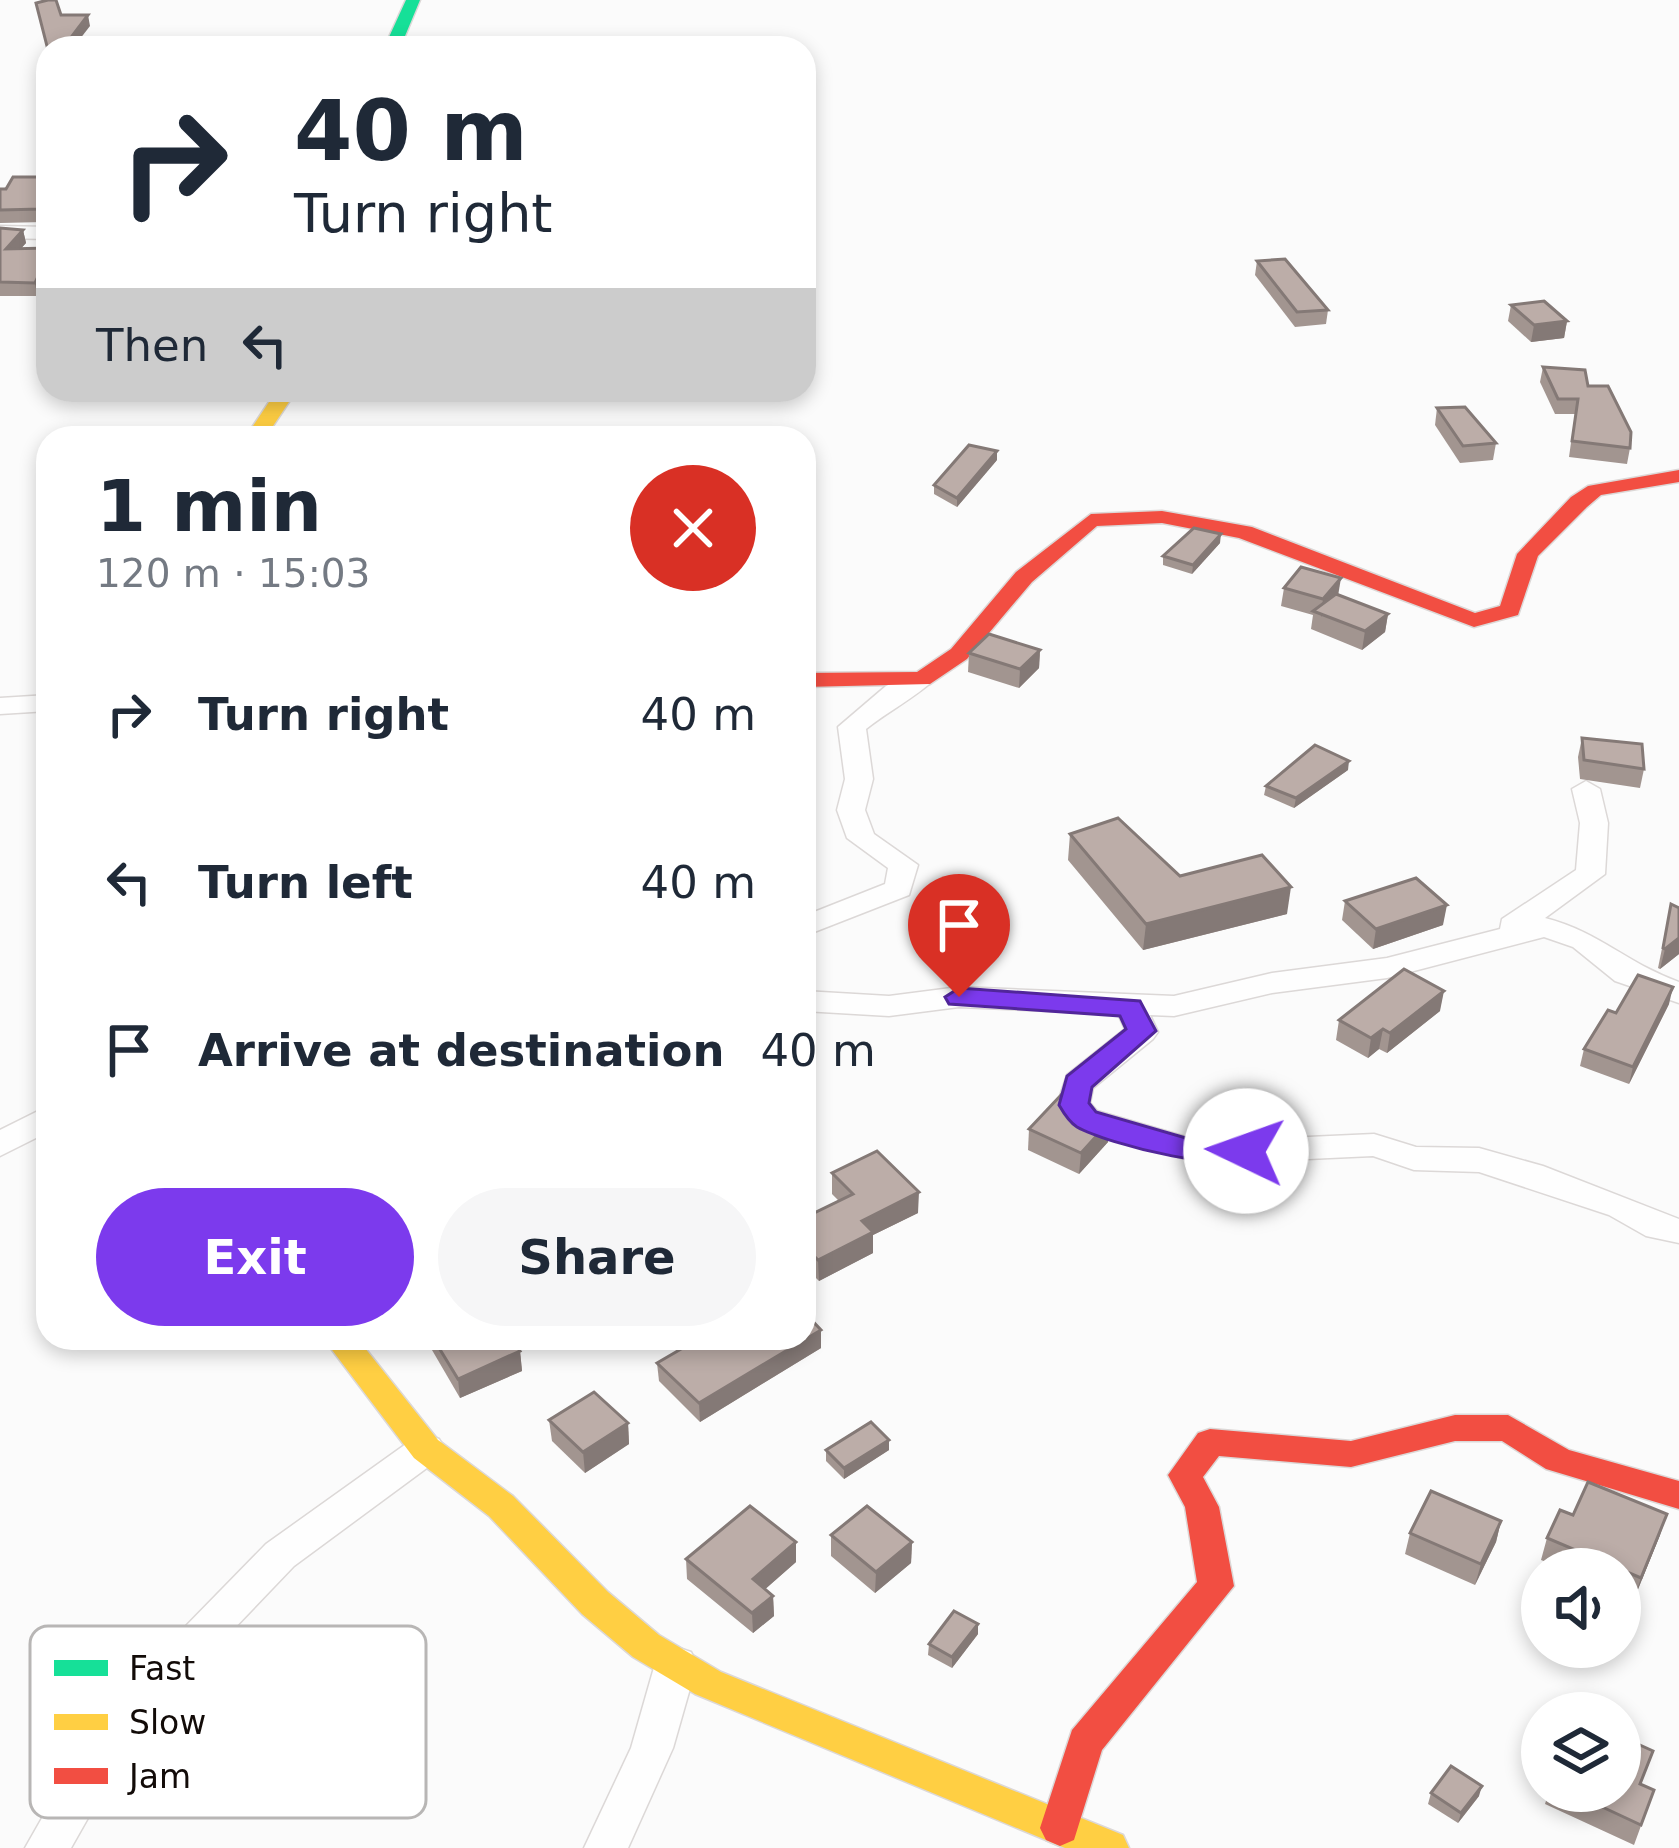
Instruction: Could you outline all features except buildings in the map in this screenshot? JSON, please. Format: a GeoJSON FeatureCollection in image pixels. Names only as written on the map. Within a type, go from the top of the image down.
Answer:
{"type":"FeatureCollection","features":[{"type":"Feature","properties":{"kind":"street"},"geometry":{"type":"LineString","coordinates":[[397,36],[413,0]]}},
{"type":"Feature","properties":{"kind":"street"},"geometry":{"type":"LineString","coordinates":[[0,232],[36,233]]}},
{"type":"Feature","properties":{"kind":"street"},"geometry":{"type":"LineString","coordinates":[[816,922],[899,889],[903,865],[862,838],[851,810],[859,778],[853,727],[895,692],[959,654],[1024,577],[1090,520],[1162,517],[1244,532],[1474,620],[1510,610],[1528,554],[1595,490],[1679,476]]}},
{"type":"Feature","properties":{"kind":"street"},"geometry":{"type":"LineString","coordinates":[[816,680],[922,679]]}},
{"type":"Feature","properties":{"kind":"street"},"geometry":{"type":"LineString","coordinates":[[0,706],[36,704]]}},
{"type":"Feature","properties":{"kind":"street"},"geometry":{"type":"LineString","coordinates":[[1486,939],[1537,912],[1589,874],[1594,824],[1586,789]]}},
{"type":"Feature","properties":{"kind":"street"},"geometry":{"type":"LineString","coordinates":[[816,1002],[889,1006],[959,997],[1174,1006],[1272,983],[1388,968],[1545,927],[1584,940],[1626,974],[1679,993]]}},
{"type":"Feature","properties":{"kind":"street"},"geometry":{"type":"LineString","coordinates":[[1130,1007],[1142,1031],[1078,1083],[1073,1105],[1085,1119],[1203,1154],[1374,1145],[1414,1158],[1479,1160],[1621,1205],[1658,1227],[1679,1231]]}},
{"type":"Feature","properties":{"kind":"street"},"geometry":{"type":"LineString","coordinates":[[0,1145],[36,1124]]}},
{"type":"Feature","properties":{"kind":"street"},"geometry":{"type":"LineString","coordinates":[[349,1350],[426,1449],[501,1506],[595,1603],[676,1664],[708,1683],[843,1741],[1109,1848]]}},
{"type":"Feature","properties":{"kind":"street"},"geometry":{"type":"LineString","coordinates":[[1060,1828],[1085,1742],[1216,1586],[1202,1507],[1185,1475],[1210,1442],[1352,1454],[1455,1428],[1508,1428],[1558,1460],[1679,1496]]}},
{"type":"Feature","properties":{"kind":"street"},"geometry":{"type":"LineString","coordinates":[[211,1626],[280,1555],[426,1449]]}},
{"type":"Feature","properties":{"kind":"street"},"geometry":{"type":"LineString","coordinates":[[606,1848],[652,1748],[676,1664]]}},
{"type":"Feature","properties":{"kind":"street"},"geometry":{"type":"LineString","coordinates":[[47,1848],[65,1818]]}},
{"type":"Feature","properties":{"kind":"traffic: fast"},"geometry":{"type":"LineString","coordinates":[[397,36],[413,0]]}},
{"type":"Feature","properties":{"kind":"traffic: slow"},"geometry":{"type":"LineString","coordinates":[[263,426],[279,402]]}},
{"type":"Feature","properties":{"kind":"traffic: slow"},"geometry":{"type":"LineString","coordinates":[[348,1350],[426,1449],[501,1506],[595,1603],[646,1646],[708,1683],[1109,1848]]}},
{"type":"Feature","properties":{"kind":"traffic: jam"},"geometry":{"type":"LineString","coordinates":[[816,680],[922,679],[959,654],[1024,577],[1091,520],[1162,517],[1244,532],[1474,620],[1510,610],[1528,554],[1595,490],[1679,476]]}},
{"type":"Feature","properties":{"kind":"traffic: jam"},"geometry":{"type":"LineString","coordinates":[[1060,1828],[1085,1742],[1216,1586],[1202,1507],[1185,1475],[1210,1442],[1351,1454],[1455,1428],[1508,1428],[1558,1460],[1679,1495]]}},
{"type":"Feature","properties":{"kind":"route"},"geometry":{"type":"LineString","coordinates":[[959,997],[1130,1007],[1142,1031],[1078,1083],[1073,1105],[1085,1119],[1203,1154],[1246,1151]]}}]}
